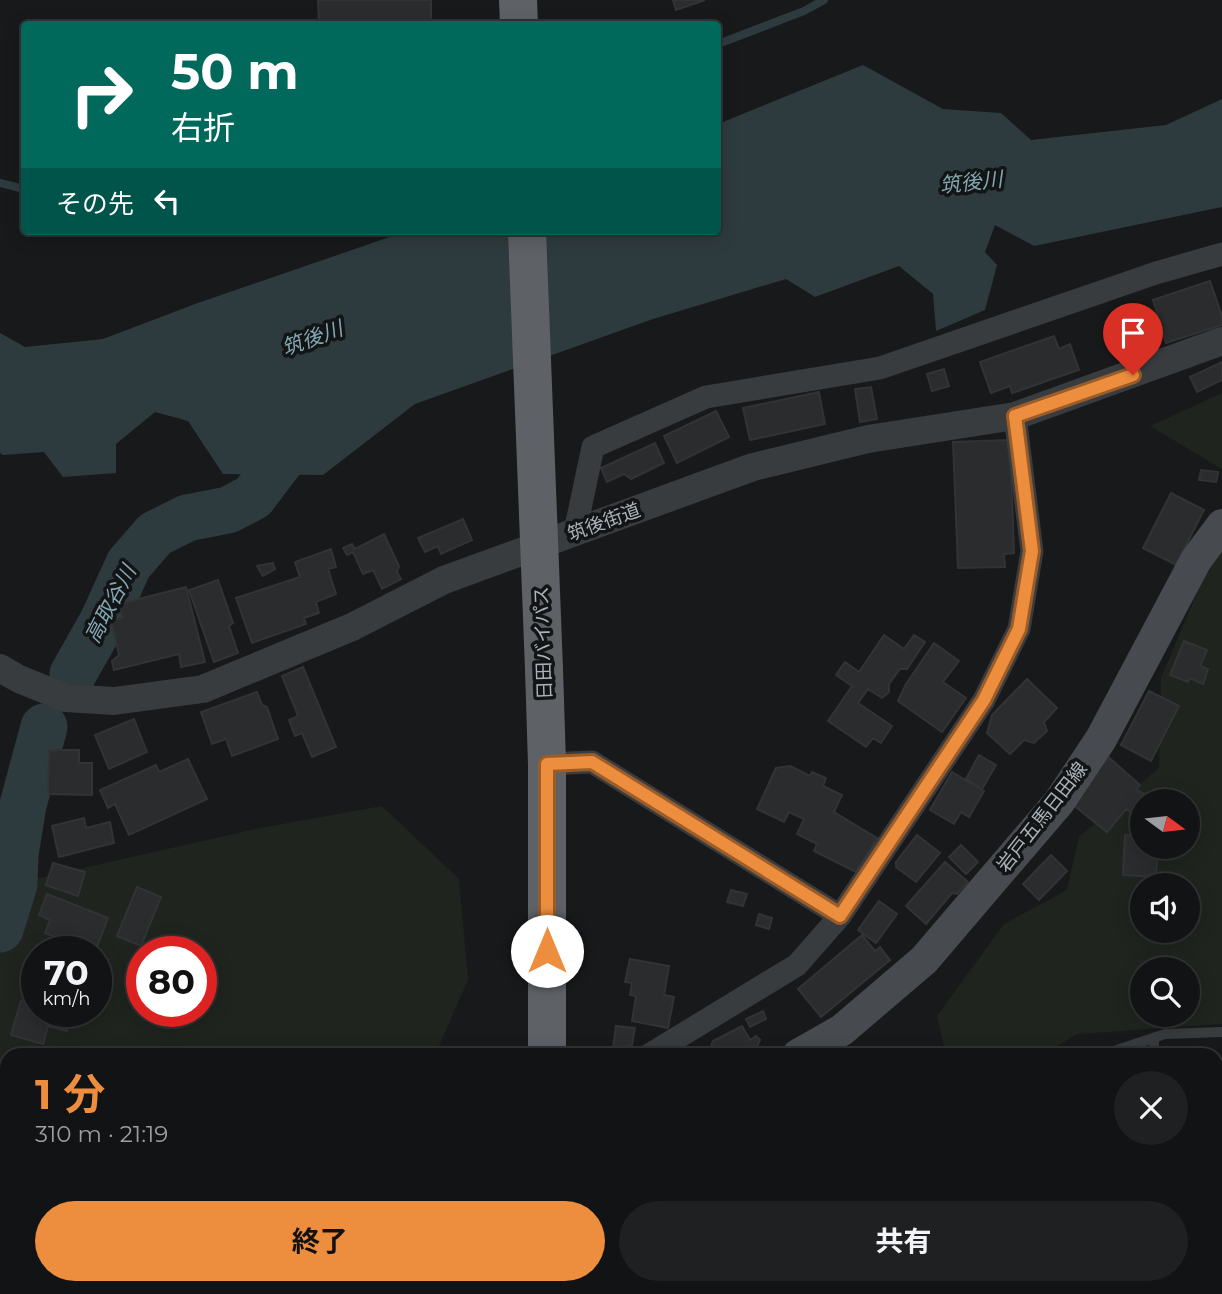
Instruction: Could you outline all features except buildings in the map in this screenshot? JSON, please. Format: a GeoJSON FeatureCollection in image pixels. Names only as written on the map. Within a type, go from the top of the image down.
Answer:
{"type":"FeatureCollection","features":[{"type":"Feature","properties":{"kind":"highway","name":"日田バイパス"},"geometry":{"type":"LineString","coordinates":[[527,235],[547,764],[547,1048]]}},
{"type":"Feature","properties":{"kind":"main road","name":"岩戸五馬日田線"},"geometry":{"type":"LineString","coordinates":[[810,1048],[842,1030],[924,960],[1059,802],[1101,739],[1196,560],[1222,525]]}},
{"type":"Feature","properties":{"kind":"street"},"geometry":{"type":"LineString","coordinates":[[575,533],[593,447],[706,397],[880,368],[1156,273],[1222,254]]}},
{"type":"Feature","properties":{"kind":"street","name":"筑後街道"},"geometry":{"type":"LineString","coordinates":[[0,668],[19,679],[66,698],[114,701],[203,688],[352,627],[444,580],[754,467],[868,439],[1015,416],[1222,341]]}},
{"type":"Feature","properties":{"kind":"street"},"geometry":{"type":"LineString","coordinates":[[661,1048],[797,965],[840,916],[984,700],[1019,629],[1032,551],[1015,416]]}},
{"type":"Feature","properties":{"kind":"street"},"geometry":{"type":"LineString","coordinates":[[547,764],[592,762],[840,916]]}},
{"type":"Feature","properties":{"kind":"lane"},"geometry":{"type":"LineString","coordinates":[[1123,1048],[1165,1034],[1222,1032]]}},
{"type":"Feature","properties":{"kind":"lane"},"geometry":{"type":"LineString","coordinates":[[1154,1038],[1154,1048]]}},
{"type":"Feature","properties":{"kind":"shaded area"},"geometry":{"type":"Polygon","coordinates":[[[1222,393],[1222,469],[1150,426],[1222,393]]]}},
{"type":"Feature","properties":{"kind":"shaded area"},"geometry":{"type":"Polygon","coordinates":[[[1222,534],[1222,1024],[1200,1026],[1200,957],[1130,957],[1130,1027],[1178,1027],[1077,1034],[1054,1048],[944,1048],[937,1016],[1004,924],[1067,890],[1079,837],[1130,793],[1130,859],[1200,859],[1200,789],[1135,789],[1159,768],[1161,678],[1222,534]]]}},
{"type":"Feature","properties":{"kind":"shaded area"},"geometry":{"type":"Polygon","coordinates":[[[382,806],[459,879],[468,980],[438,1048],[0,1048],[0,887],[255,829],[382,806]]]}},
{"type":"Feature","properties":{"kind":"water","name":"筑後川"},"geometry":{"type":"Polygon","coordinates":[[[863,65],[943,109],[1001,113],[1031,140],[1166,125],[1222,99],[1222,207],[1034,246],[995,225],[985,252],[997,265],[985,310],[936,331],[933,294],[899,266],[815,297],[786,279],[653,319],[415,404],[323,475],[223,474],[188,421],[155,412],[116,444],[116,473],[63,477],[44,452],[0,453],[0,333],[25,347],[103,339],[195,304],[395,235],[721,235],[721,123],[863,65]]]}},
{"type":"Feature","properties":{"kind":"waterway"},"geometry":{"type":"LineString","coordinates":[[721,43],[804,11],[824,0]]}},
{"type":"Feature","properties":{"kind":"waterway"},"geometry":{"type":"LineString","coordinates":[[0,183],[21,188]]}},
{"type":"Feature","properties":{"kind":"waterway","name":"高取谷川"},"geometry":{"type":"LineString","coordinates":[[73,674],[103,621],[129,564],[155,534],[187,518],[228,510],[253,497],[290,448],[300,419]]}},
{"type":"Feature","properties":{"kind":"waterway","name":"高取谷川"},"geometry":{"type":"LineString","coordinates":[[0,929],[14,884],[15,854],[23,805],[44,727]]}},
{"type":"Feature","properties":{"kind":"route"},"geometry":{"type":"LineString","coordinates":[[547,951],[547,764],[592,762],[840,916],[984,700],[1019,629],[1032,551],[1015,416],[1133,375]]}}]}
